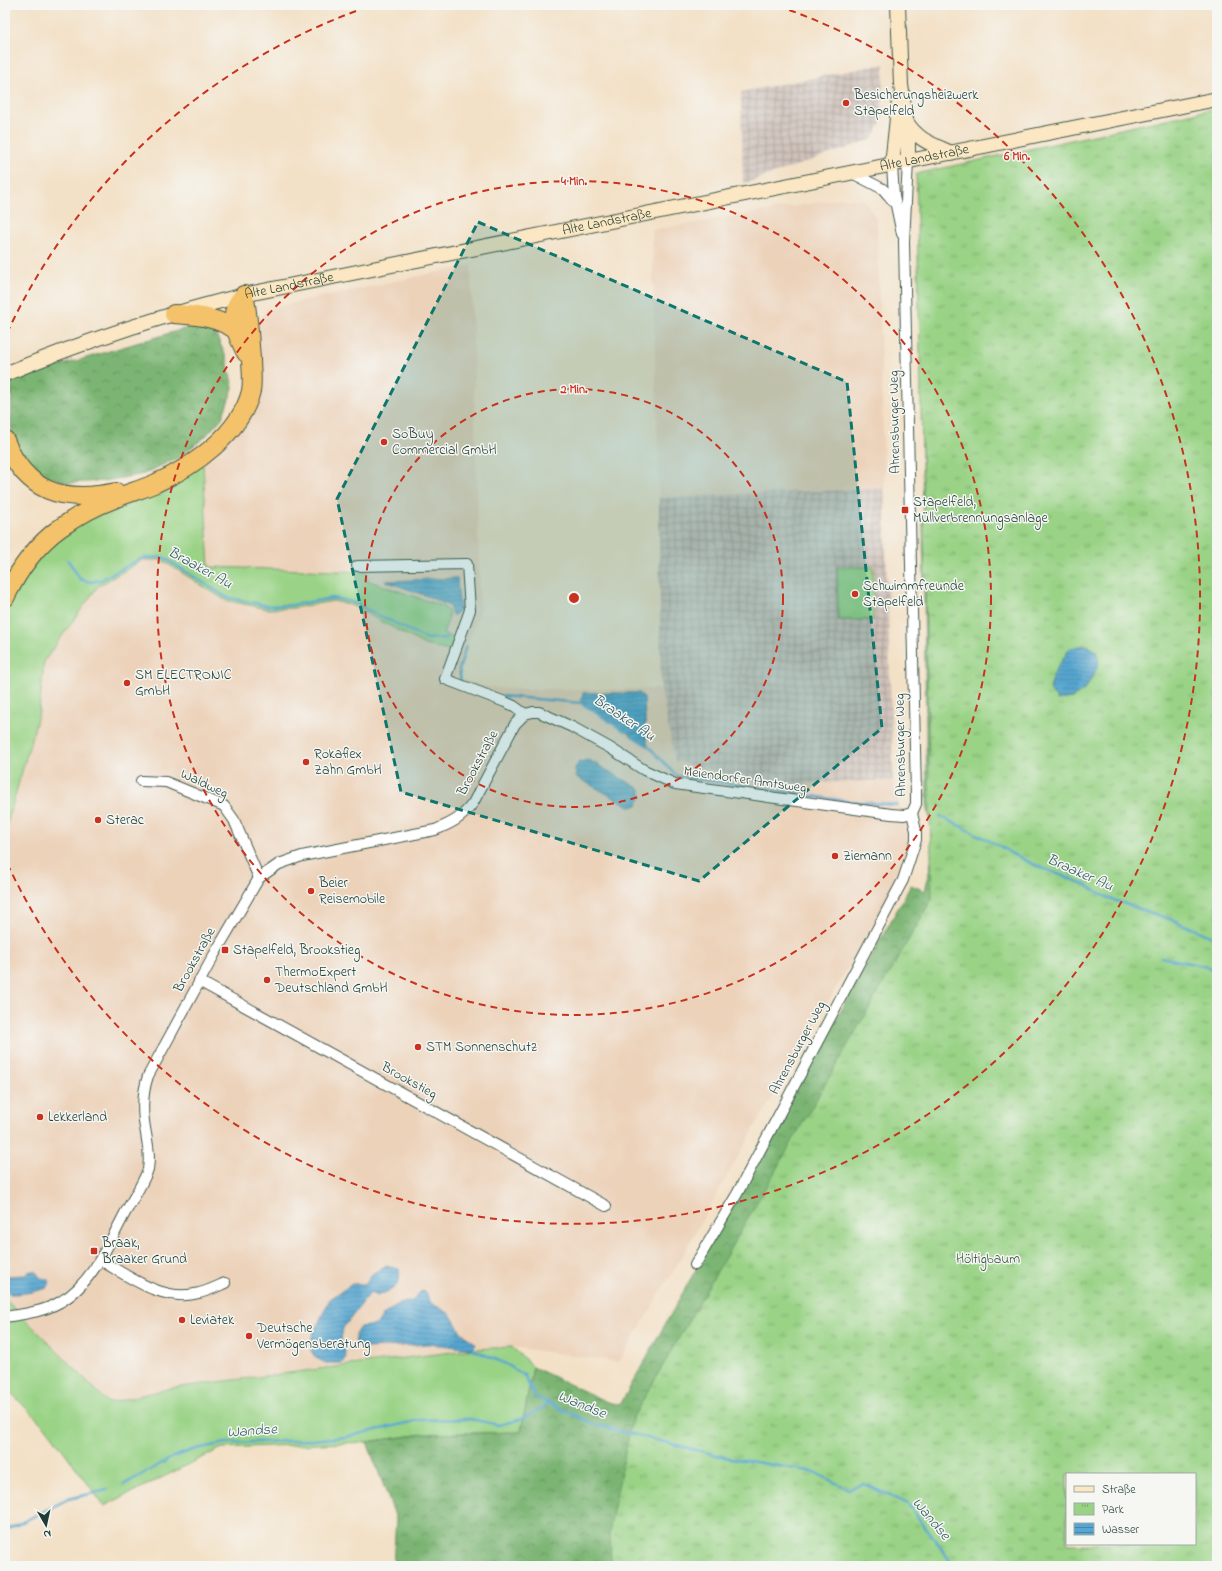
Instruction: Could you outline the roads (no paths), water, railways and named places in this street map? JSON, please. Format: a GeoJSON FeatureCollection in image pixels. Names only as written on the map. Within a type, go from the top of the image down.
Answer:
{"type":"FeatureCollection","features":[{"type":"Feature","properties":{"kind":"highway"},"geometry":{"type":"LineString","coordinates":[[244,295],[239,300],[233,316],[236,330],[251,365]]}},
{"type":"Feature","properties":{"kind":"highway"},"geometry":{"type":"LineString","coordinates":[[5,598],[28,560],[44,542],[60,528],[86,512],[113,499],[156,483],[203,456],[238,420],[247,403],[251,390],[252,378],[248,315],[244,295]]}},
{"type":"Feature","properties":{"kind":"highway"},"geometry":{"type":"LineString","coordinates":[[174,314],[214,319],[236,330]]}},
{"type":"Feature","properties":{"kind":"highway"},"geometry":{"type":"LineString","coordinates":[[5,440],[16,462],[33,482],[46,489],[60,493],[77,496],[104,494],[156,483]]}},
{"type":"Feature","properties":{"kind":"main road"},"geometry":{"type":"LineString","coordinates":[[892,164],[900,85],[898,5]]}},
{"type":"Feature","properties":{"kind":"main road"},"geometry":{"type":"LineString","coordinates":[[900,85],[907,123],[908,161]]}},
{"type":"Feature","properties":{"kind":"main road","name":"Alte Landstraße"},"geometry":{"type":"LineString","coordinates":[[5,374],[98,339],[174,314],[244,295],[1217,99]]}},
{"type":"Feature","properties":{"kind":"main road"},"geometry":{"type":"LineString","coordinates":[[907,123],[912,131],[922,140],[951,153]]}},
{"type":"Feature","properties":{"kind":"street","name":"Ahrensburger Weg"},"geometry":{"type":"LineString","coordinates":[[695,1265],[744,1180],[904,880],[916,840],[916,831],[912,813],[916,804],[916,795],[904,242],[908,161]]}},
{"type":"Feature","properties":{"kind":"street","name":"Ahrensburger Weg"},"geometry":{"type":"LineString","coordinates":[[892,164],[894,202],[904,242]]}},
{"type":"Feature","properties":{"kind":"street","name":"Ahrensburger Weg"},"geometry":{"type":"LineString","coordinates":[[852,173],[877,184],[888,193],[894,202]]}},
{"type":"Feature","properties":{"kind":"street"},"geometry":{"type":"LineString","coordinates":[[357,566],[467,564],[470,610],[445,679],[506,702],[525,714]]}},
{"type":"Feature","properties":{"kind":"street","name":"Meiendorfer Amtsweg"},"geometry":{"type":"LineString","coordinates":[[525,714],[539,712],[566,724],[610,748],[644,770],[675,784],[890,814],[904,815],[912,813]]}},
{"type":"Feature","properties":{"kind":"street","name":"Brookstraße"},"geometry":{"type":"LineString","coordinates":[[5,1317],[33,1313],[70,1297],[100,1260],[148,1171],[149,1149],[144,1120],[143,1098],[148,1076],[199,981],[259,878],[279,864],[302,856],[435,830],[464,815],[473,804],[515,724],[525,714]]}},
{"type":"Feature","properties":{"kind":"street","name":"Waldweg"},"geometry":{"type":"LineString","coordinates":[[142,781],[166,782],[224,806],[234,820],[259,878]]}},
{"type":"Feature","properties":{"kind":"street","name":"Brookstieg"},"geometry":{"type":"LineString","coordinates":[[199,981],[606,1206]]}},
{"type":"Feature","properties":{"kind":"street"},"geometry":{"type":"LineString","coordinates":[[100,1260],[148,1287],[170,1295],[198,1294],[225,1283]]}},
{"type":"Feature","properties":{"kind":"water"},"geometry":{"type":"Polygon","coordinates":[[[457,578],[460,610],[455,615],[452,615],[449,606],[385,581],[457,578]]]}},
{"type":"Feature","properties":{"kind":"water"},"geometry":{"type":"Polygon","coordinates":[[[1085,645],[1096,651],[1099,663],[1092,678],[1084,690],[1072,698],[1057,700],[1050,689],[1054,673],[1070,648],[1085,645]]]}},
{"type":"Feature","properties":{"kind":"water"},"geometry":{"type":"Polygon","coordinates":[[[583,693],[639,693],[644,697],[646,737],[648,746],[581,703],[583,693]]]}},
{"type":"Feature","properties":{"kind":"water"},"geometry":{"type":"Polygon","coordinates":[[[589,760],[640,789],[642,797],[637,805],[631,807],[576,777],[575,768],[579,762],[589,760]]]}},
{"type":"Feature","properties":{"kind":"water"},"geometry":{"type":"Polygon","coordinates":[[[385,1266],[399,1269],[400,1275],[398,1284],[392,1289],[377,1296],[371,1292],[343,1328],[341,1340],[346,1357],[342,1363],[326,1363],[316,1358],[311,1351],[312,1336],[330,1299],[352,1284],[365,1284],[372,1274],[385,1266]]]}},
{"type":"Feature","properties":{"kind":"water"},"geometry":{"type":"Polygon","coordinates":[[[32,1271],[36,1271],[40,1278],[47,1279],[50,1282],[47,1288],[20,1294],[10,1294],[5,1288],[5,1276],[25,1275],[32,1271]]]}},
{"type":"Feature","properties":{"kind":"water"},"geometry":{"type":"Polygon","coordinates":[[[425,1291],[431,1303],[450,1314],[461,1332],[476,1344],[472,1349],[431,1344],[367,1348],[356,1344],[355,1335],[360,1327],[376,1325],[383,1315],[399,1304],[412,1301],[420,1292],[425,1291]]]}},
{"type":"Feature","properties":{"kind":"waterway","name":"Braaker Au"},"geometry":{"type":"LineString","coordinates":[[68,560],[80,579],[90,582],[101,580],[142,558],[163,557],[226,597],[268,606],[292,605],[333,598],[352,602],[427,639],[447,638]]}},
{"type":"Feature","properties":{"kind":"waterway","name":"Braaker Au"},"geometry":{"type":"LineString","coordinates":[[461,682],[459,670],[466,646]]}},
{"type":"Feature","properties":{"kind":"waterway","name":"Braaker Au"},"geometry":{"type":"LineString","coordinates":[[502,696],[581,703],[626,732]]}},
{"type":"Feature","properties":{"kind":"waterway","name":"Braaker Au"},"geometry":{"type":"LineString","coordinates":[[632,736],[648,746],[677,776],[845,801],[897,805]]}},
{"type":"Feature","properties":{"kind":"waterway","name":"Braaker Au"},"geometry":{"type":"LineString","coordinates":[[940,816],[1000,846],[1012,854],[1037,866],[1084,884],[1108,898],[1175,921],[1217,939]]}},
{"type":"Feature","properties":{"kind":"waterway"},"geometry":{"type":"LineString","coordinates":[[1161,957],[1217,969]]}},
{"type":"Feature","properties":{"kind":"waterway"},"geometry":{"type":"LineString","coordinates":[[472,1349],[506,1364],[524,1375],[535,1397],[549,1403]]}},
{"type":"Feature","properties":{"kind":"waterway","name":"Wandse"},"geometry":{"type":"LineString","coordinates":[[123,1485],[173,1457],[196,1449],[226,1443],[313,1440],[346,1437],[420,1420],[470,1419],[499,1425],[521,1419],[534,1413],[549,1403],[595,1425],[725,1457],[814,1472],[848,1489],[864,1484],[908,1504],[951,1562],[959,1566]]}},
{"type":"Feature","properties":{"kind":"waterway","name":"Wandse"},"geometry":{"type":"LineString","coordinates":[[5,1531],[68,1499],[107,1490]]}},
{"type":"Feature","properties":{"kind":"place","name":"Besicherungsheizwerk Stapelfeld"},"geometry":{"type":"Point","coordinates":[846,103]}},
{"type":"Feature","properties":{"kind":"place","name":"SoBuy Commercial GmbH"},"geometry":{"type":"Point","coordinates":[384,442]}},
{"type":"Feature","properties":{"kind":"place","name":"Stapelfeld, Müllverbrennungsanlage"},"geometry":{"type":"Point","coordinates":[905,510]}},
{"type":"Feature","properties":{"kind":"place","name":"Schwimmfreunde Stapelfeld"},"geometry":{"type":"Point","coordinates":[855,594]}},
{"type":"Feature","properties":{"kind":"place","name":"SM ELECTRONIC GmbH"},"geometry":{"type":"Point","coordinates":[127,683]}},
{"type":"Feature","properties":{"kind":"place","name":"Rokaflex Zahn GmbH"},"geometry":{"type":"Point","coordinates":[306,762]}},
{"type":"Feature","properties":{"kind":"place","name":"Sterac"},"geometry":{"type":"Point","coordinates":[98,820]}},
{"type":"Feature","properties":{"kind":"place","name":"Ziemann"},"geometry":{"type":"Point","coordinates":[835,856]}},
{"type":"Feature","properties":{"kind":"place","name":"Beier Reisemobile"},"geometry":{"type":"Point","coordinates":[311,891]}},
{"type":"Feature","properties":{"kind":"place","name":"Stapelfeld, Brookstieg"},"geometry":{"type":"Point","coordinates":[225,950]}},
{"type":"Feature","properties":{"kind":"place","name":"ThermoExpert Deutschland GmbH"},"geometry":{"type":"Point","coordinates":[267,980]}},
{"type":"Feature","properties":{"kind":"place","name":"STM Sonnenschutz"},"geometry":{"type":"Point","coordinates":[418,1047]}},
{"type":"Feature","properties":{"kind":"place","name":"Lekkerland"},"geometry":{"type":"Point","coordinates":[40,1117]}},
{"type":"Feature","properties":{"kind":"place","name":"Braak, Braaker Grund"},"geometry":{"type":"Point","coordinates":[94,1251]}},
{"type":"Feature","properties":{"kind":"place","name":"Leviatek"},"geometry":{"type":"Point","coordinates":[182,1320]}},
{"type":"Feature","properties":{"kind":"place","name":"Deutsche Vermögensberatung"},"geometry":{"type":"Point","coordinates":[249,1336]}},
{"type":"Feature","properties":{"kind":"park label","name":"Höltigbaum"},"geometry":{"type":"Point","coordinates":[988,1259]}}]}
